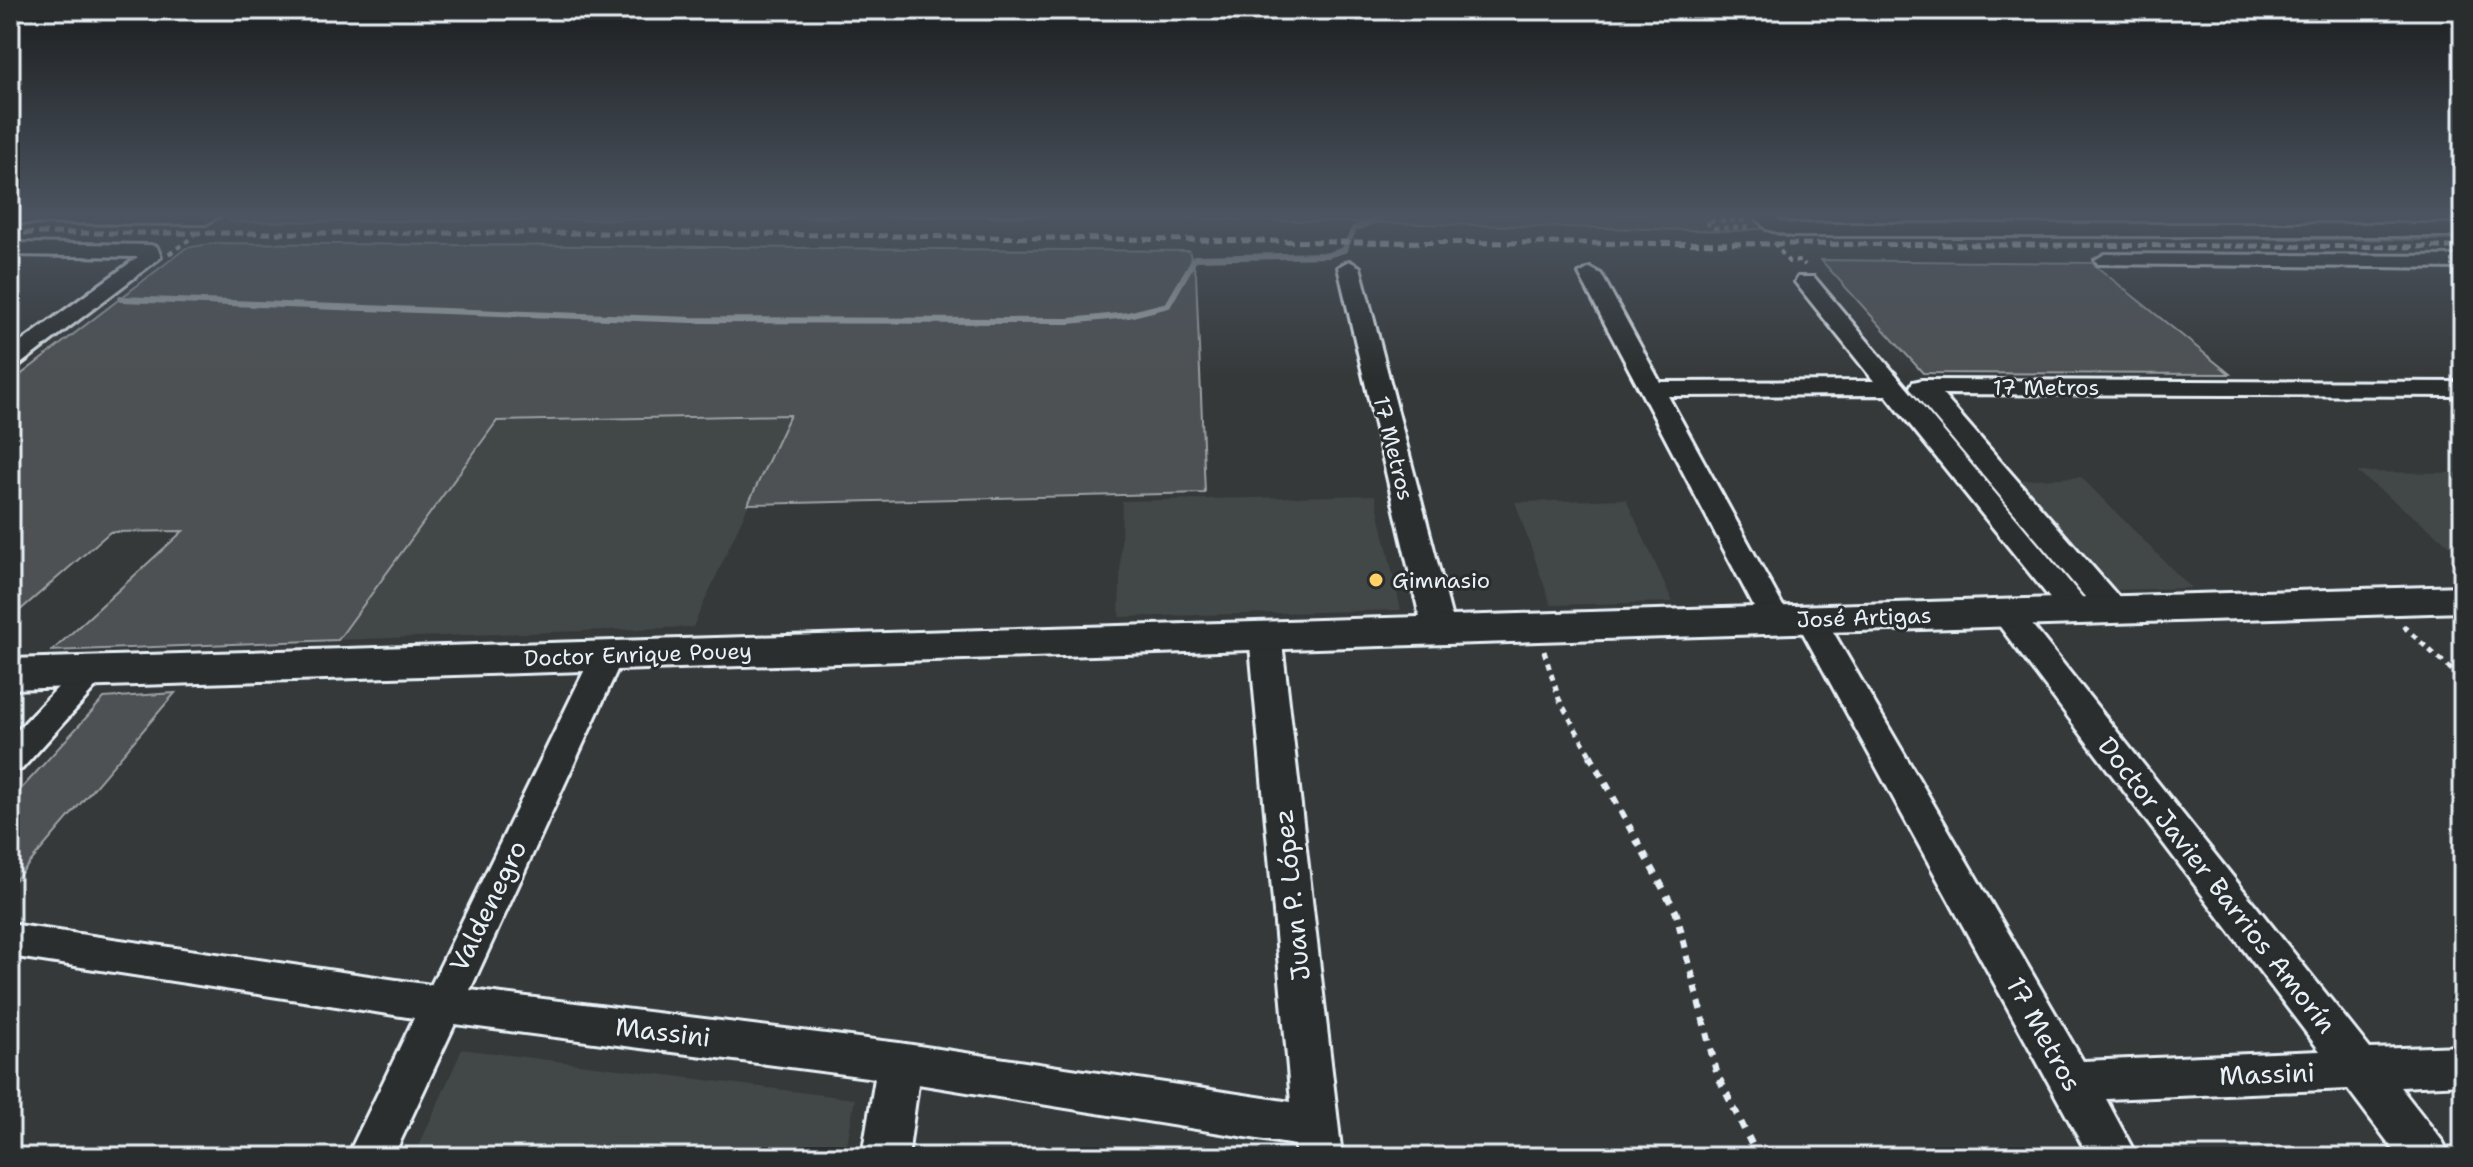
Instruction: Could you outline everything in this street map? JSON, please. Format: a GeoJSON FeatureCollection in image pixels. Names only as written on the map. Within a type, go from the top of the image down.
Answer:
{"type":"FeatureCollection","features":[{"type":"Feature","properties":{"kind":"street"},"geometry":{"type":"LineString","coordinates":[[10,361],[136,269]]}},
{"type":"Feature","properties":{"kind":"street","name":"17 Metros"},"geometry":{"type":"LineString","coordinates":[[1350,269],[1439,630]]}},
{"type":"Feature","properties":{"kind":"street","name":"17 Metros"},"geometry":{"type":"LineString","coordinates":[[1590,274],[1652,389],[2114,1157]]}},
{"type":"Feature","properties":{"kind":"street"},"geometry":{"type":"LineString","coordinates":[[1806,282],[1892,388],[2094,610]]}},
{"type":"Feature","properties":{"kind":"street","name":"17 Metros"},"geometry":{"type":"LineString","coordinates":[[2094,610],[1922,387],[2463,389]]}},
{"type":"Feature","properties":{"kind":"street"},"geometry":{"type":"LineString","coordinates":[[1652,389],[1892,388]]}},
{"type":"Feature","properties":{"kind":"street","name":"José Artigas"},"geometry":{"type":"LineString","coordinates":[[1265,634],[2463,599]]}},
{"type":"Feature","properties":{"kind":"street","name":"Doctor Javier Barrios Amorín"},"geometry":{"type":"LineString","coordinates":[[2006,613],[2427,1157]]}},
{"type":"Feature","properties":{"kind":"street","name":"Doctor Enrique Pouey"},"geometry":{"type":"LineString","coordinates":[[10,674],[1265,634]]}},
{"type":"Feature","properties":{"kind":"street","name":"Juan P. López"},"geometry":{"type":"LineString","coordinates":[[1265,634],[1317,1142]]}},
{"type":"Feature","properties":{"kind":"street","name":"Valdenegro"},"geometry":{"type":"LineString","coordinates":[[370,1157],[608,655]]}},
{"type":"Feature","properties":{"kind":"street"},"geometry":{"type":"LineString","coordinates":[[10,760],[91,672]]}},
{"type":"Feature","properties":{"kind":"street","name":"Massini"},"geometry":{"type":"LineString","coordinates":[[10,940],[441,1004],[899,1062],[1317,1142]]}},
{"type":"Feature","properties":{"kind":"street"},"geometry":{"type":"LineString","coordinates":[[885,1157],[899,1062]]}},
{"type":"Feature","properties":{"kind":"street","name":"Massini"},"geometry":{"type":"LineString","coordinates":[[2070,1081],[2463,1065]]}},
{"type":"Feature","properties":{"kind":"path"},"geometry":{"type":"LineString","coordinates":[[130,274],[143,269]]}},
{"type":"Feature","properties":{"kind":"path"},"geometry":{"type":"LineString","coordinates":[[2376,602],[2463,680]]}},
{"type":"Feature","properties":{"kind":"path"},"geometry":{"type":"LineString","coordinates":[[1537,627],[1559,699],[1676,912],[1686,938],[1717,1075],[1758,1157]]}},
{"type":"Feature","properties":{"kind":"shaded area"},"geometry":{"type":"Polygon","coordinates":[[[158,269],[1195,269],[1205,493],[748,504],[790,415],[497,421],[338,640],[52,651],[183,531],[110,532],[10,619],[10,383],[158,269]]]}},
{"type":"Feature","properties":{"kind":"shaded area"},"geometry":{"type":"Polygon","coordinates":[[[1830,269],[2100,269],[2230,374],[1923,373],[1830,269]]]}},
{"type":"Feature","properties":{"kind":"shaded area"},"geometry":{"type":"Polygon","coordinates":[[[790,414],[693,627],[338,640],[497,421],[790,414]]]}},
{"type":"Feature","properties":{"kind":"shaded area"},"geometry":{"type":"Polygon","coordinates":[[[2357,472],[2463,473],[2463,556],[2357,472]]]}},
{"type":"Feature","properties":{"kind":"shaded area"},"geometry":{"type":"Polygon","coordinates":[[[2081,477],[2191,588],[2112,590],[2011,480],[2081,477]]]}},
{"type":"Feature","properties":{"kind":"shaded area"},"geometry":{"type":"Polygon","coordinates":[[[1375,495],[1401,610],[1119,617],[1122,501],[1375,495]]]}},
{"type":"Feature","properties":{"kind":"shaded area"},"geometry":{"type":"Polygon","coordinates":[[[1626,499],[1673,602],[1551,605],[1515,502],[1626,499]]]}},
{"type":"Feature","properties":{"kind":"shaded area"},"geometry":{"type":"Polygon","coordinates":[[[175,693],[10,886],[10,801],[104,698],[175,693]]]}},
{"type":"Feature","properties":{"kind":"shaded area"},"geometry":{"type":"Polygon","coordinates":[[[462,1049],[855,1099],[845,1157],[414,1157],[462,1049]]]}},
{"type":"Feature","properties":{"kind":"waterway"},"geometry":{"type":"LineString","coordinates":[[121,299],[692,320],[1069,321],[1128,315],[1168,305],[1188,269]]}},
{"type":"Feature","properties":{"kind":"place","name":"Gimnasio"},"geometry":{"type":"Point","coordinates":[1376,580]}}]}
